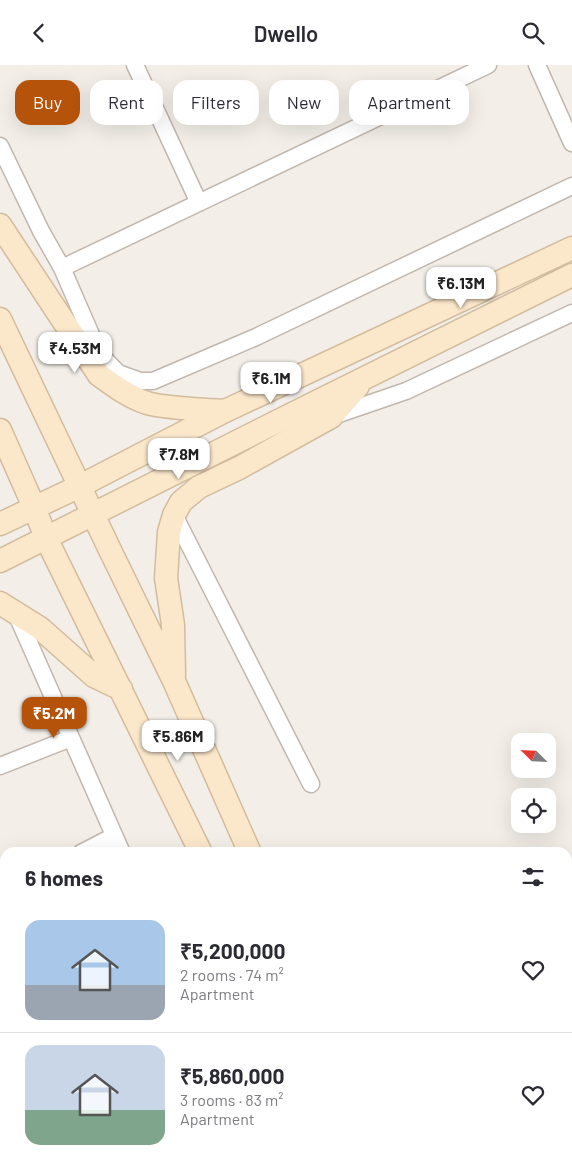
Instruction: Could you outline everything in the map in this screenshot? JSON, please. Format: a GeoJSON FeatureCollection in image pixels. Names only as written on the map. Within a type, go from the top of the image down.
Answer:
{"type":"FeatureCollection","features":[{"type":"Feature","properties":{"kind":"main road"},"geometry":{"type":"LineString","coordinates":[[0,225],[99,375],[119,390],[147,403],[225,411]]}},
{"type":"Feature","properties":{"kind":"main road"},"geometry":{"type":"LineString","coordinates":[[0,524],[80,486],[225,411],[572,248]]}},
{"type":"Feature","properties":{"kind":"main road"},"geometry":{"type":"LineString","coordinates":[[0,561],[366,376],[572,275]]}},
{"type":"Feature","properties":{"kind":"main road"},"geometry":{"type":"LineString","coordinates":[[0,319],[174,681],[247,847]]}},
{"type":"Feature","properties":{"kind":"main road"},"geometry":{"type":"LineString","coordinates":[[174,681],[173,625],[166,578],[168,532],[181,502],[199,487],[239,468],[331,417],[366,376]]}},
{"type":"Feature","properties":{"kind":"main road"},"geometry":{"type":"LineString","coordinates":[[0,430],[46,538],[198,847]]}},
{"type":"Feature","properties":{"kind":"main road"},"geometry":{"type":"LineString","coordinates":[[8,607],[40,628],[94,676],[121,689]]}},
{"type":"Feature","properties":{"kind":"street"},"geometry":{"type":"LineString","coordinates":[[62,269],[488,65]]}},
{"type":"Feature","properties":{"kind":"street"},"geometry":{"type":"LineString","coordinates":[[537,65],[572,143]]}},
{"type":"Feature","properties":{"kind":"street"},"geometry":{"type":"LineString","coordinates":[[139,67],[199,203]]}},
{"type":"Feature","properties":{"kind":"street"},"geometry":{"type":"LineString","coordinates":[[0,146],[40,231],[62,269],[99,353],[118,373],[140,381],[153,381],[256,337],[572,186]]}},
{"type":"Feature","properties":{"kind":"street"},"geometry":{"type":"LineString","coordinates":[[331,417],[406,391],[572,313]]}},
{"type":"Feature","properties":{"kind":"street"},"geometry":{"type":"LineString","coordinates":[[174,515],[311,784]]}},
{"type":"Feature","properties":{"kind":"street"},"geometry":{"type":"LineString","coordinates":[[8,607],[71,739],[119,847]]}},
{"type":"Feature","properties":{"kind":"street"},"geometry":{"type":"LineString","coordinates":[[0,766],[71,739]]}},
{"type":"Feature","properties":{"kind":"street"},"geometry":{"type":"LineString","coordinates":[[93,847],[114,836]]}}]}
